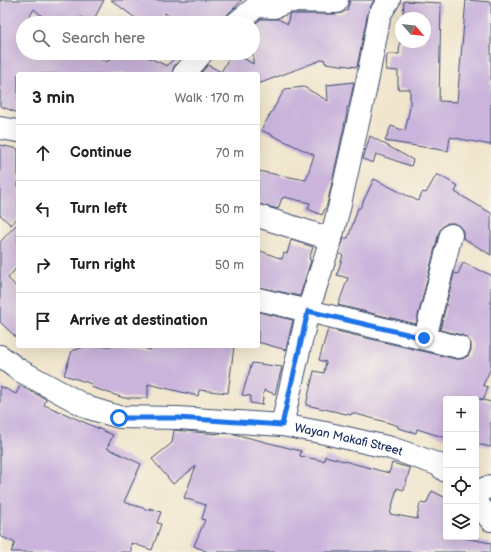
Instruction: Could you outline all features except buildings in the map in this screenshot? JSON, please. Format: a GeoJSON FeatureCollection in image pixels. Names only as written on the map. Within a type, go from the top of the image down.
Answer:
{"type":"FeatureCollection","features":[{"type":"Feature","properties":{"kind":"street"},"geometry":{"type":"LineString","coordinates":[[242,16],[254,3],[274,6],[289,1],[336,2],[337,0]]}},
{"type":"Feature","properties":{"kind":"street"},"geometry":{"type":"LineString","coordinates":[[282,425],[308,311],[331,239],[366,89],[380,14],[389,0]]}},
{"type":"Feature","properties":{"kind":"street"},"geometry":{"type":"LineString","coordinates":[[186,72],[196,60]]}},
{"type":"Feature","properties":{"kind":"street"},"geometry":{"type":"LineString","coordinates":[[0,128],[16,131]]}},
{"type":"Feature","properties":{"kind":"street"},"geometry":{"type":"LineString","coordinates":[[260,217],[331,239]]}},
{"type":"Feature","properties":{"kind":"street"},"geometry":{"type":"LineString","coordinates":[[424,338],[451,235]]}},
{"type":"Feature","properties":{"kind":"street"},"geometry":{"type":"LineString","coordinates":[[260,299],[424,338],[459,348]]}},
{"type":"Feature","properties":{"kind":"street","name":"Wayan Makafi Street"},"geometry":{"type":"LineString","coordinates":[[0,356],[19,370],[88,408],[119,418],[178,418],[282,425],[391,448],[437,464],[443,468]]}},
{"type":"Feature","properties":{"kind":"street"},"geometry":{"type":"LineString","coordinates":[[479,491],[491,486]]}},
{"type":"Feature","properties":{"kind":"street"},"geometry":{"type":"LineString","coordinates":[[478,504],[491,520]]}},
{"type":"Feature","properties":{"kind":"route"},"geometry":{"type":"LineString","coordinates":[[119,418],[178,418],[282,425],[308,311],[424,338]]}}]}
